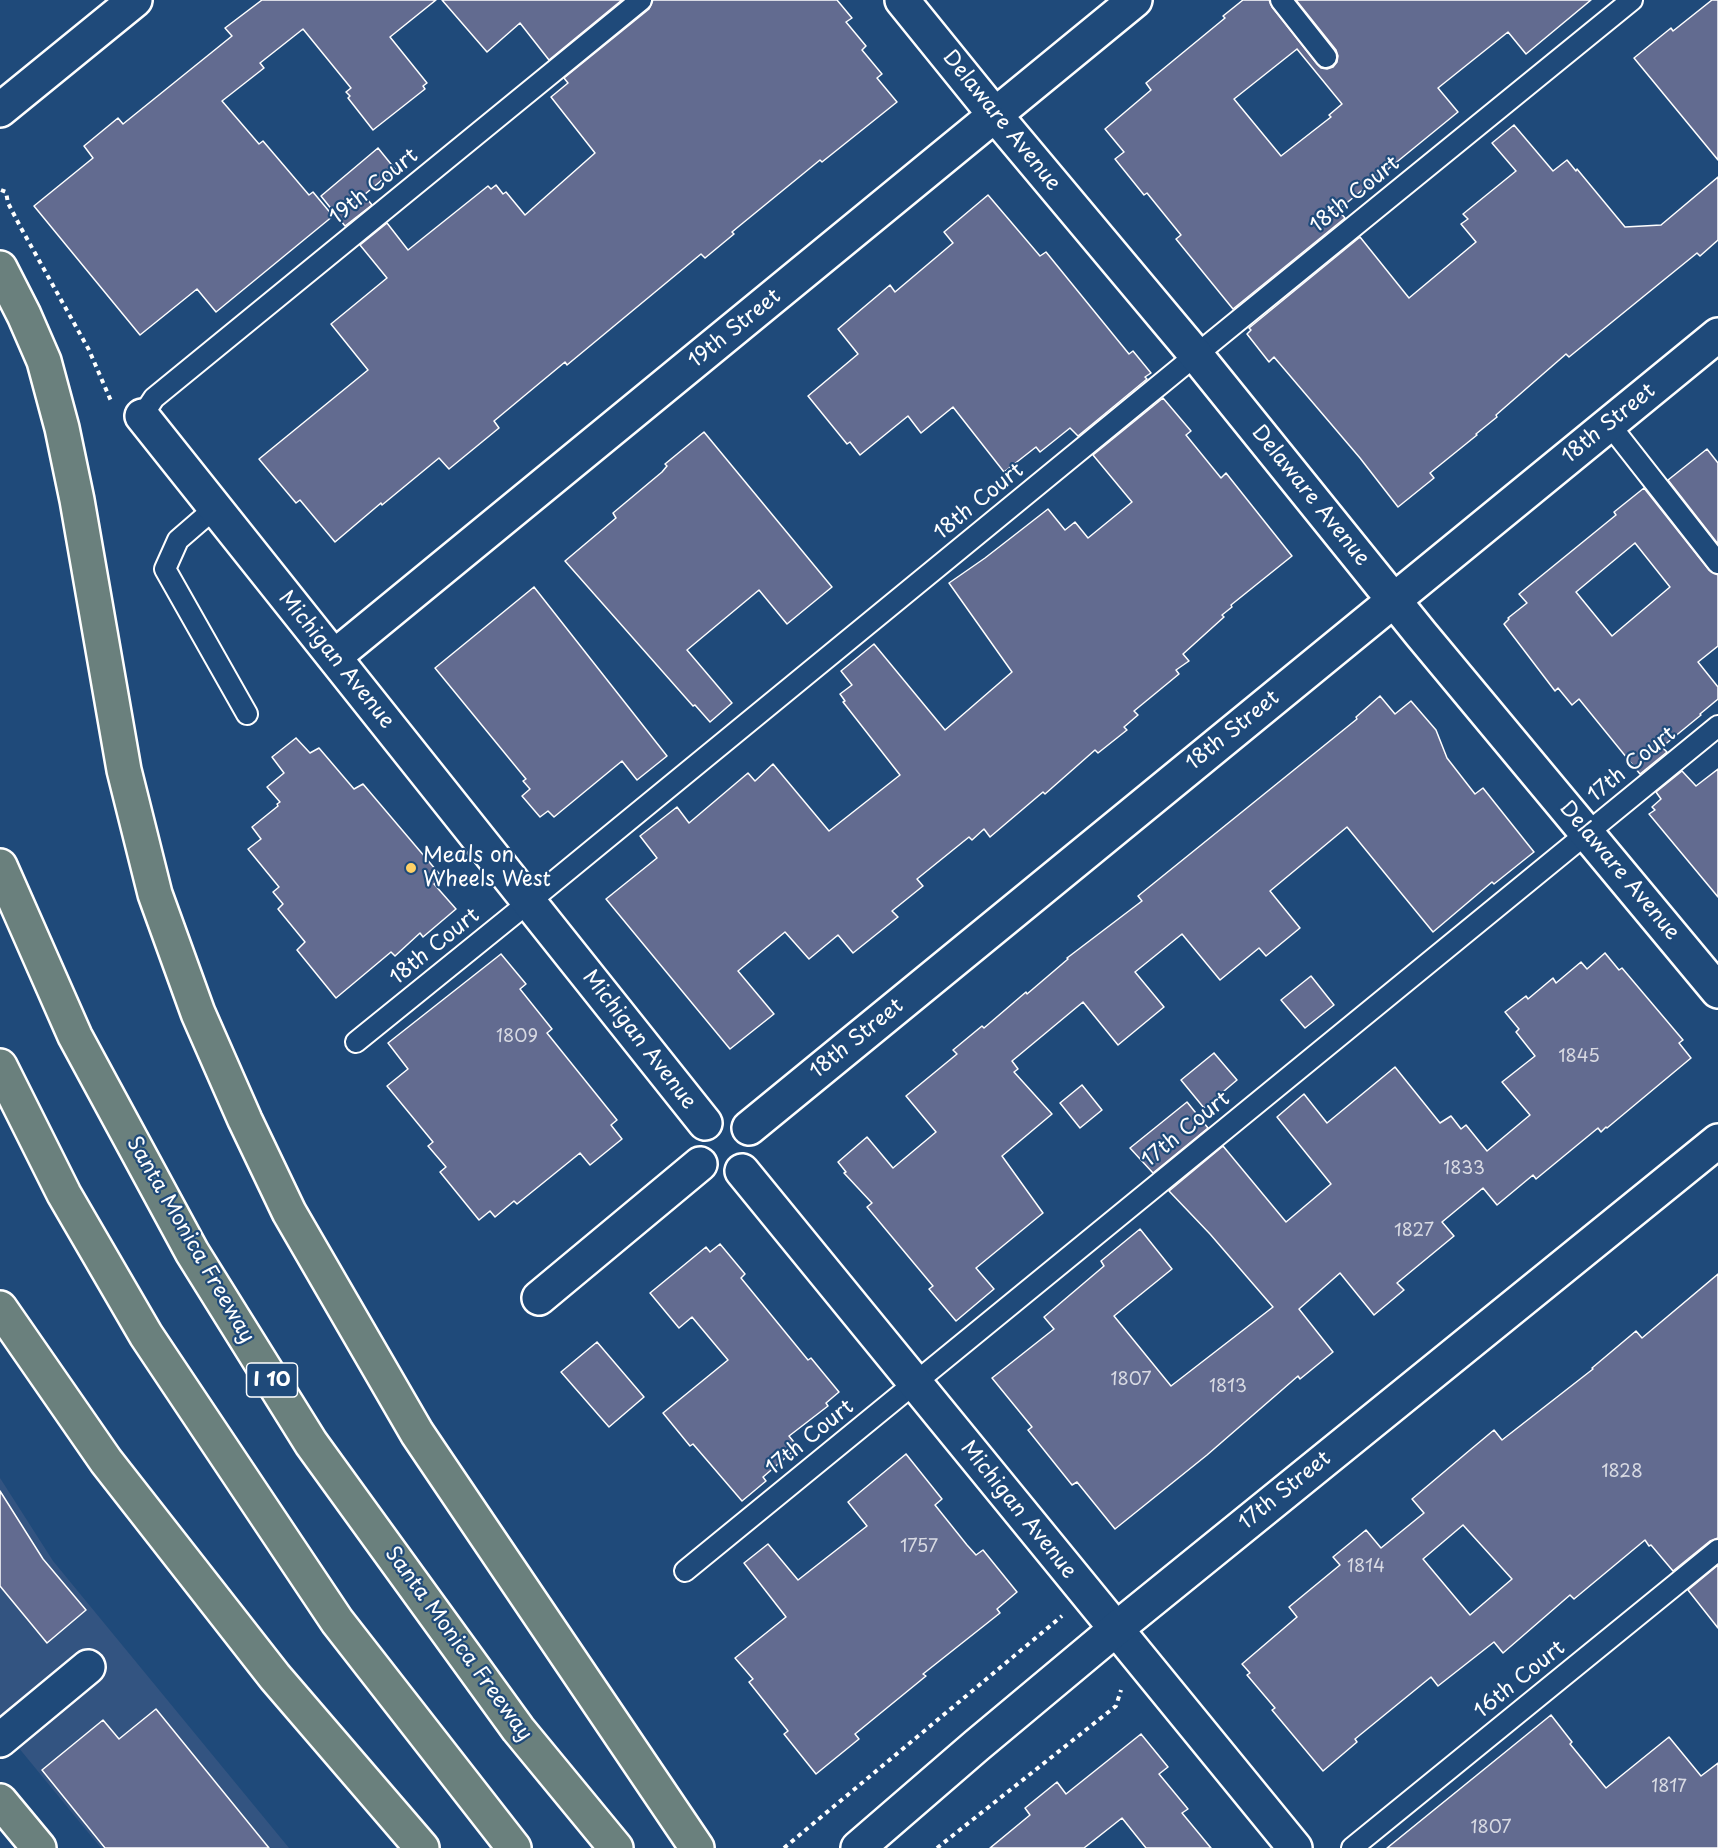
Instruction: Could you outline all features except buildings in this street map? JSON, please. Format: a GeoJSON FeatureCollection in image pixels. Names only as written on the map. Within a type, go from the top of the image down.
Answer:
{"type":"FeatureCollection","features":[{"type":"Feature","properties":{"kind":"main road"},"geometry":{"type":"LineString","coordinates":[[0,268],[44,361],[62,428],[77,500],[124,770],[155,894],[198,1013],[245,1120],[289,1212],[417,1433],[697,1848]]}},
{"type":"Feature","properties":{"kind":"main road","name":"Santa Monica Freeway"},"geometry":{"type":"LineString","coordinates":[[0,866],[81,1046],[192,1252],[311,1443],[519,1729],[616,1848]]}},
{"type":"Feature","properties":{"kind":"main road"},"geometry":{"type":"LineString","coordinates":[[0,1066],[64,1194],[146,1335],[337,1621],[514,1848]]}},
{"type":"Feature","properties":{"kind":"main road"},"geometry":{"type":"LineString","coordinates":[[0,1308],[106,1461],[275,1677],[422,1848]]}},
{"type":"Feature","properties":{"kind":"main road"},"geometry":{"type":"LineString","coordinates":[[0,1801],[39,1848]]}},
{"type":"Feature","properties":{"kind":"street"},"geometry":{"type":"LineString","coordinates":[[0,110],[135,0]]}},
{"type":"Feature","properties":{"kind":"street","name":"Delaware Avenue"},"geometry":{"type":"LineString","coordinates":[[902,0],[1718,991]]}},
{"type":"Feature","properties":{"kind":"street","name":"19th Street"},"geometry":{"type":"LineString","coordinates":[[334,657],[1136,0]]}},
{"type":"Feature","properties":{"kind":"street","name":"18th Street"},"geometry":{"type":"LineString","coordinates":[[749,1128],[1718,335]]}},
{"type":"Feature","properties":{"kind":"street","name":"Michigan Avenue"},"geometry":{"type":"LineString","coordinates":[[142,416],[705,1123]]}},
{"type":"Feature","properties":{"kind":"street"},"geometry":{"type":"LineString","coordinates":[[723,1116],[742,1121],[749,1128],[753,1137],[754,1156],[742,1172],[723,1177],[713,1175],[700,1164],[695,1151],[695,1141],[705,1123],[723,1116]]}},
{"type":"Feature","properties":{"kind":"street","name":"17th Street"},"geometry":{"type":"LineString","coordinates":[[858,1848],[1116,1629],[1718,1141]]}},
{"type":"Feature","properties":{"kind":"street"},"geometry":{"type":"LineString","coordinates":[[539,1298],[700,1164]]}},
{"type":"Feature","properties":{"kind":"street","name":"Michigan Avenue"},"geometry":{"type":"LineString","coordinates":[[742,1172],[1295,1848]]}},
{"type":"Feature","properties":{"kind":"street"},"geometry":{"type":"LineString","coordinates":[[0,1740],[88,1667]]}},
{"type":"Feature","properties":{"kind":"lane","name":"19th Court"},"geometry":{"type":"LineString","coordinates":[[142,416],[154,398],[641,0]]}},
{"type":"Feature","properties":{"kind":"lane"},"geometry":{"type":"LineString","coordinates":[[1281,0],[1326,57]]}},
{"type":"Feature","properties":{"kind":"lane","name":"18th Court"},"geometry":{"type":"LineString","coordinates":[[356,1042],[1632,0]]}},
{"type":"Feature","properties":{"kind":"lane"},"geometry":{"type":"LineString","coordinates":[[1609,424],[1718,563]]}},
{"type":"Feature","properties":{"kind":"lane"},"geometry":{"type":"LineString","coordinates":[[215,508],[178,540],[165,569],[247,714]]}},
{"type":"Feature","properties":{"kind":"lane","name":"17th Court"},"geometry":{"type":"LineString","coordinates":[[685,1571],[1718,726]]}},
{"type":"Feature","properties":{"kind":"lane","name":"16th Court"},"geometry":{"type":"LineString","coordinates":[[1352,1848],[1718,1550]]}},
{"type":"Feature","properties":{"kind":"path"},"geometry":{"type":"LineString","coordinates":[[1,190],[6,192],[8,202],[89,350],[116,414],[142,416]]}},
{"type":"Feature","properties":{"kind":"path"},"geometry":{"type":"LineString","coordinates":[[784,1848],[1066,1612]]}},
{"type":"Feature","properties":{"kind":"path"},"geometry":{"type":"LineString","coordinates":[[937,1848],[1116,1706],[1123,1686]]}},
{"type":"Feature","properties":{"kind":"shaded area"},"geometry":{"type":"Polygon","coordinates":[[[0,1478],[53,1561],[289,1848],[101,1848],[0,1725],[0,1478]]]}},
{"type":"Feature","properties":{"kind":"place","name":"Meals on Wheels West"},"geometry":{"type":"Point","coordinates":[411,868]}}]}
